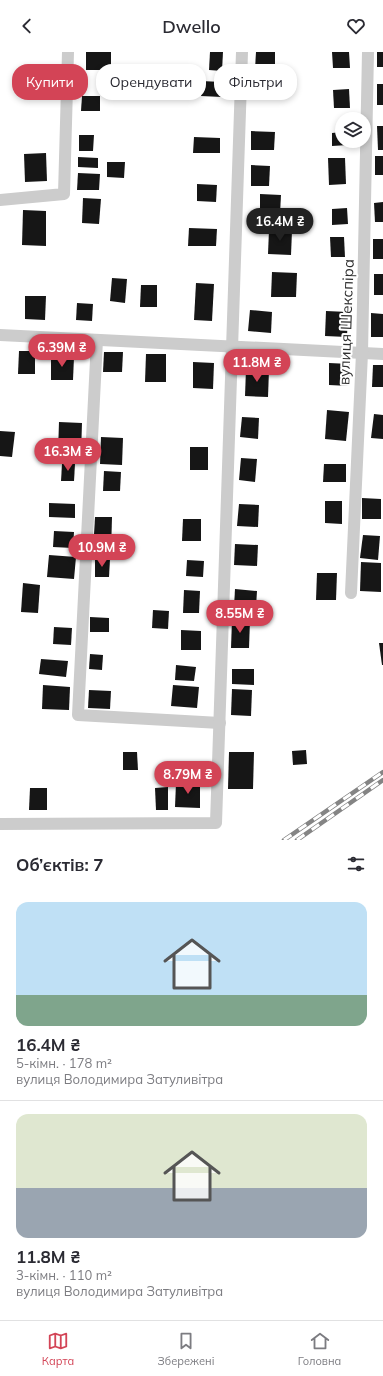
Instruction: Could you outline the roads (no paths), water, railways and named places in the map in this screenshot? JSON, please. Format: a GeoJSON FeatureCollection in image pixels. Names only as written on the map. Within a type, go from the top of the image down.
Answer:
{"type":"FeatureCollection","features":[{"type":"Feature","properties":{"kind":"street"},"geometry":{"type":"LineString","coordinates":[[0,200],[64,194],[68,52]]}},
{"type":"Feature","properties":{"kind":"street"},"geometry":{"type":"LineString","coordinates":[[0,824],[216,823],[242,52]]}},
{"type":"Feature","properties":{"kind":"street","name":"вулиця Шекспіра"},"geometry":{"type":"LineString","coordinates":[[351,593],[362,353],[368,52]]}},
{"type":"Feature","properties":{"kind":"street"},"geometry":{"type":"LineString","coordinates":[[0,335],[383,354]]}},
{"type":"Feature","properties":{"kind":"street"},"geometry":{"type":"LineString","coordinates":[[97,340],[78,714],[220,723]]}},
{"type":"Feature","properties":{"kind":"railway"},"geometry":{"type":"LineString","coordinates":[[284,840],[383,772]]}},
{"type":"Feature","properties":{"kind":"railway"},"geometry":{"type":"LineString","coordinates":[[297,840],[383,780]]}}]}
